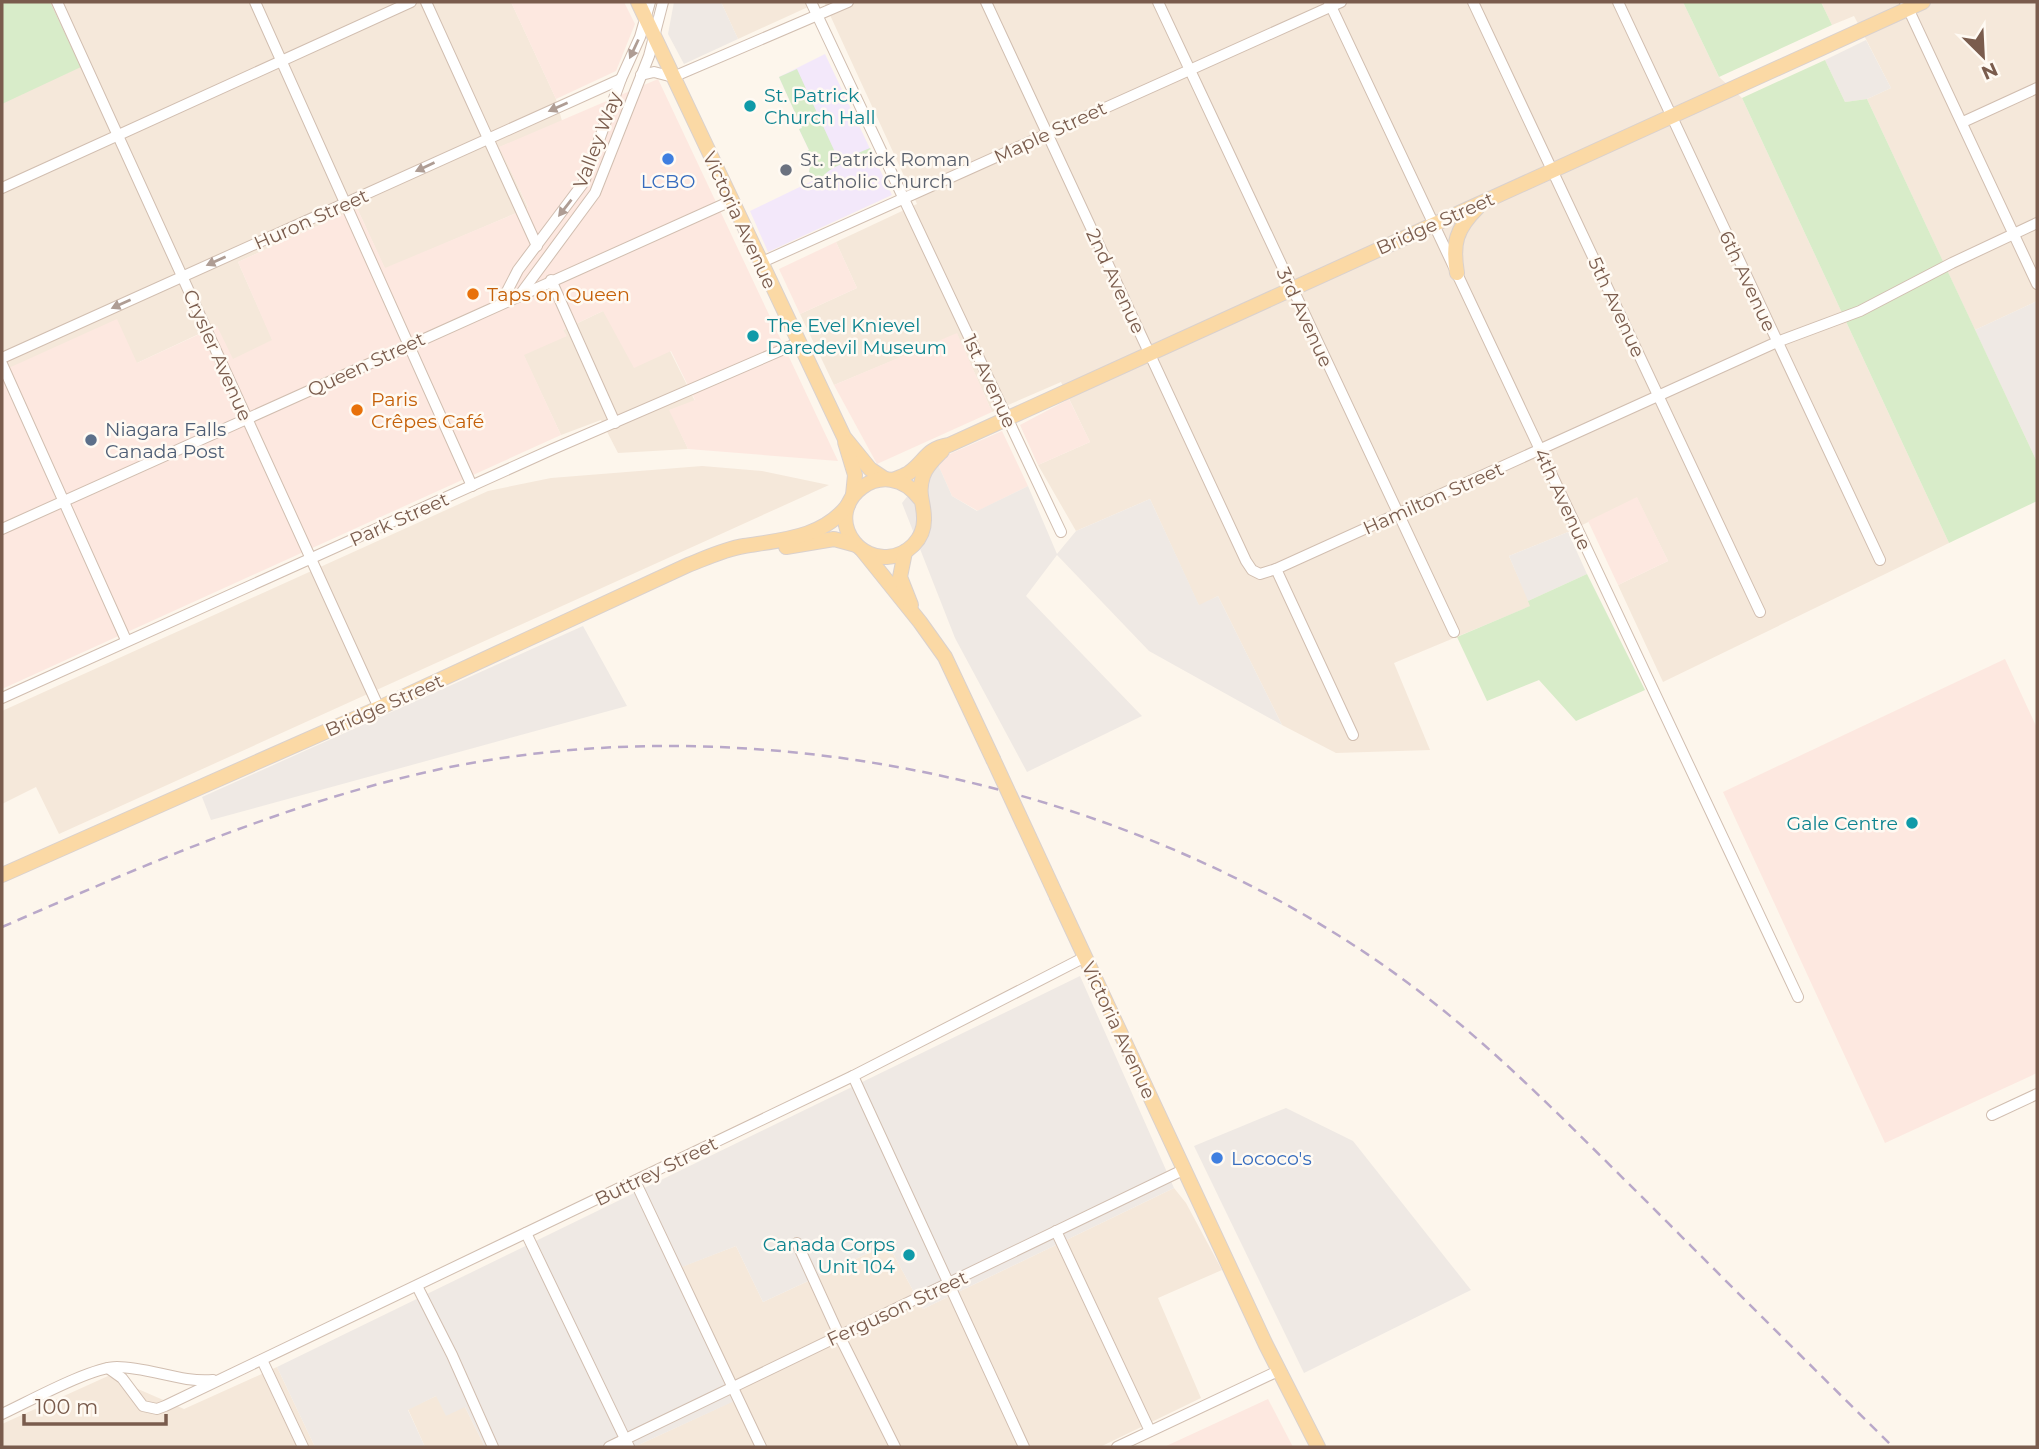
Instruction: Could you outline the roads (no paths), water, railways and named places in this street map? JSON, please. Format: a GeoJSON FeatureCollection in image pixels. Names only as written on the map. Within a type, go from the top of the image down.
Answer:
{"type":"FeatureCollection","features":[{"type":"Feature","properties":{"kind":"main road","name":"Victoria Avenue"},"geometry":{"type":"LineString","coordinates":[[638,2],[844,437],[870,469],[889,479]]}},
{"type":"Feature","properties":{"kind":"main road","name":"Bridge Street"},"geometry":{"type":"LineString","coordinates":[[889,479],[911,471],[930,451],[1671,117],[1907,5],[1923,2]]}},
{"type":"Feature","properties":{"kind":"main road"},"geometry":{"type":"LineString","coordinates":[[1457,273],[1453,251],[1459,232],[1470,215],[1484,201]]}},
{"type":"Feature","properties":{"kind":"main road","name":"Victoria Avenue"},"geometry":{"type":"LineString","coordinates":[[844,437],[846,452],[855,475],[851,500]]}},
{"type":"Feature","properties":{"kind":"main road","name":"Bridge Street"},"geometry":{"type":"LineString","coordinates":[[920,499],[925,470],[948,445]]}},
{"type":"Feature","properties":{"kind":"main road"},"geometry":{"type":"LineString","coordinates":[[889,479],[909,486],[920,499],[925,522],[921,535],[913,546],[905,552],[883,558],[859,548],[847,526],[851,500],[867,483],[889,479]]}},
{"type":"Feature","properties":{"kind":"main road","name":"Bridge Street"},"geometry":{"type":"LineString","coordinates":[[2,875],[379,708],[688,565],[719,552],[768,544],[821,528],[843,512],[851,500]]}},
{"type":"Feature","properties":{"kind":"main road","name":"Bridge Street"},"geometry":{"type":"LineString","coordinates":[[768,544],[790,547],[834,539],[859,548]]}},
{"type":"Feature","properties":{"kind":"main road","name":"Victoria Avenue"},"geometry":{"type":"LineString","coordinates":[[859,548],[945,657],[1278,1371],[1318,1447]]}},
{"type":"Feature","properties":{"kind":"main road","name":"Victoria Avenue"},"geometry":{"type":"LineString","coordinates":[[905,552],[900,577],[915,616]]}},
{"type":"Feature","properties":{"kind":"street","name":"Crysler Avenue"},"geometry":{"type":"LineString","coordinates":[[57,2],[379,708]]}},
{"type":"Feature","properties":{"kind":"street"},"geometry":{"type":"LineString","coordinates":[[255,2],[472,486]]}},
{"type":"Feature","properties":{"kind":"street"},"geometry":{"type":"LineString","coordinates":[[2,188],[411,2]]}},
{"type":"Feature","properties":{"kind":"street"},"geometry":{"type":"LineString","coordinates":[[426,2],[537,246]]}},
{"type":"Feature","properties":{"kind":"street","name":"Valley Way"},"geometry":{"type":"LineString","coordinates":[[500,303],[518,270],[584,182],[650,2]]}},
{"type":"Feature","properties":{"kind":"street","name":"Valley Way"},"geometry":{"type":"LineString","coordinates":[[520,294],[595,193],[641,75],[663,2]]}},
{"type":"Feature","properties":{"kind":"street","name":"1st Avenue"},"geometry":{"type":"LineString","coordinates":[[811,2],[1061,532]]}},
{"type":"Feature","properties":{"kind":"street"},"geometry":{"type":"LineString","coordinates":[[641,75],[654,72],[673,77],[848,2]]}},
{"type":"Feature","properties":{"kind":"street","name":"2nd Avenue"},"geometry":{"type":"LineString","coordinates":[[986,2],[1246,561],[1252,570],[1260,574],[1276,569]]}},
{"type":"Feature","properties":{"kind":"street","name":"3rd Avenue"},"geometry":{"type":"LineString","coordinates":[[1158,2],[1454,632]]}},
{"type":"Feature","properties":{"kind":"street","name":"5th Avenue"},"geometry":{"type":"LineString","coordinates":[[1473,2],[1760,612]]}},
{"type":"Feature","properties":{"kind":"street","name":"6th Avenue"},"geometry":{"type":"LineString","coordinates":[[1618,2],[1880,560]]}},
{"type":"Feature","properties":{"kind":"street","name":"Maple Street"},"geometry":{"type":"LineString","coordinates":[[760,263],[1334,3]]}},
{"type":"Feature","properties":{"kind":"street","name":"4th Avenue"},"geometry":{"type":"LineString","coordinates":[[1334,3],[1434,224],[1798,997]]}},
{"type":"Feature","properties":{"kind":"street"},"geometry":{"type":"LineString","coordinates":[[1907,5],[2037,284]]}},
{"type":"Feature","properties":{"kind":"street","name":"Huron Street"},"geometry":{"type":"LineString","coordinates":[[2,358],[621,79]]}},
{"type":"Feature","properties":{"kind":"street"},"geometry":{"type":"LineString","coordinates":[[1963,122],[2037,88]]}},
{"type":"Feature","properties":{"kind":"street","name":"Queen Street"},"geometry":{"type":"LineString","coordinates":[[2,528],[731,201]]}},
{"type":"Feature","properties":{"kind":"street"},"geometry":{"type":"LineString","coordinates":[[2013,234],[2037,223]]}},
{"type":"Feature","properties":{"kind":"street","name":"Hamilton Street"},"geometry":{"type":"LineString","coordinates":[[1276,569],[1777,342],[1860,311],[2013,234]]}},
{"type":"Feature","properties":{"kind":"street"},"geometry":{"type":"LineString","coordinates":[[551,280],[615,423]]}},
{"type":"Feature","properties":{"kind":"street","name":"Park Street"},"geometry":{"type":"LineString","coordinates":[[2,698],[126,640],[798,342]]}},
{"type":"Feature","properties":{"kind":"street"},"geometry":{"type":"LineString","coordinates":[[2,365],[126,640]]}},
{"type":"Feature","properties":{"kind":"street"},"geometry":{"type":"LineString","coordinates":[[1276,569],[1353,735]]}},
{"type":"Feature","properties":{"kind":"street","name":"Buttrey Street"},"geometry":{"type":"LineString","coordinates":[[108,1368],[122,1378],[140,1404],[151,1408],[165,1406],[853,1076],[1085,957]]}},
{"type":"Feature","properties":{"kind":"street"},"geometry":{"type":"LineString","coordinates":[[853,1076],[1024,1447]]}},
{"type":"Feature","properties":{"kind":"street"},"geometry":{"type":"LineString","coordinates":[[1992,1115],[2037,1094]]}},
{"type":"Feature","properties":{"kind":"street","name":"Ferguson Street"},"geometry":{"type":"LineString","coordinates":[[609,1447],[627,1443],[732,1387],[1185,1169]]}},
{"type":"Feature","properties":{"kind":"street"},"geometry":{"type":"LineString","coordinates":[[635,1181],[761,1447]]}},
{"type":"Feature","properties":{"kind":"street"},"geometry":{"type":"LineString","coordinates":[[1056,1231],[1150,1431]]}},
{"type":"Feature","properties":{"kind":"street"},"geometry":{"type":"LineString","coordinates":[[526,1233],[627,1443]]}},
{"type":"Feature","properties":{"kind":"street"},"geometry":{"type":"LineString","coordinates":[[797,1242],[839,1335],[895,1447]]}},
{"type":"Feature","properties":{"kind":"street"},"geometry":{"type":"LineString","coordinates":[[417,1286],[452,1355],[493,1447]]}},
{"type":"Feature","properties":{"kind":"street"},"geometry":{"type":"LineString","coordinates":[[262,1360],[303,1447]]}},
{"type":"Feature","properties":{"kind":"street","name":"Buttrey Street"},"geometry":{"type":"LineString","coordinates":[[2,1414],[108,1368],[134,1368],[200,1381],[223,1379]]}},
{"type":"Feature","properties":{"kind":"street"},"geometry":{"type":"LineString","coordinates":[[1117,1447],[1278,1371]]}},
{"type":"Feature","properties":{"kind":"railway"},"geometry":{"type":"LineString","coordinates":[[2,927],[222,835],[335,797],[450,767],[572,750],[698,746],[825,756],[951,778],[1074,812],[1193,858],[1305,915],[1408,983],[1469,1032],[1527,1084],[1893,1447]]}},
{"type":"Feature","properties":{"kind":"place","name":"St. Patrick Church Hall"},"geometry":{"type":"Point","coordinates":[750,106]}},
{"type":"Feature","properties":{"kind":"place","name":"LCBO"},"geometry":{"type":"Point","coordinates":[668,159]}},
{"type":"Feature","properties":{"kind":"place","name":"St. Patrick Roman Catholic Church"},"geometry":{"type":"Point","coordinates":[786,170]}},
{"type":"Feature","properties":{"kind":"place","name":"Taps on Queen"},"geometry":{"type":"Point","coordinates":[473,294]}},
{"type":"Feature","properties":{"kind":"place","name":"The Evel Knievel Daredevil Museum"},"geometry":{"type":"Point","coordinates":[753,336]}},
{"type":"Feature","properties":{"kind":"place","name":"Paris Crêpes Café"},"geometry":{"type":"Point","coordinates":[357,410]}},
{"type":"Feature","properties":{"kind":"place","name":"Niagara Falls Canada Post"},"geometry":{"type":"Point","coordinates":[91,440]}},
{"type":"Feature","properties":{"kind":"place","name":"Gale Centre"},"geometry":{"type":"Point","coordinates":[1912,823]}},
{"type":"Feature","properties":{"kind":"place","name":"Lococo's"},"geometry":{"type":"Point","coordinates":[1217,1158]}},
{"type":"Feature","properties":{"kind":"place","name":"Canada Corps Unit 104"},"geometry":{"type":"Point","coordinates":[909,1255]}}]}
